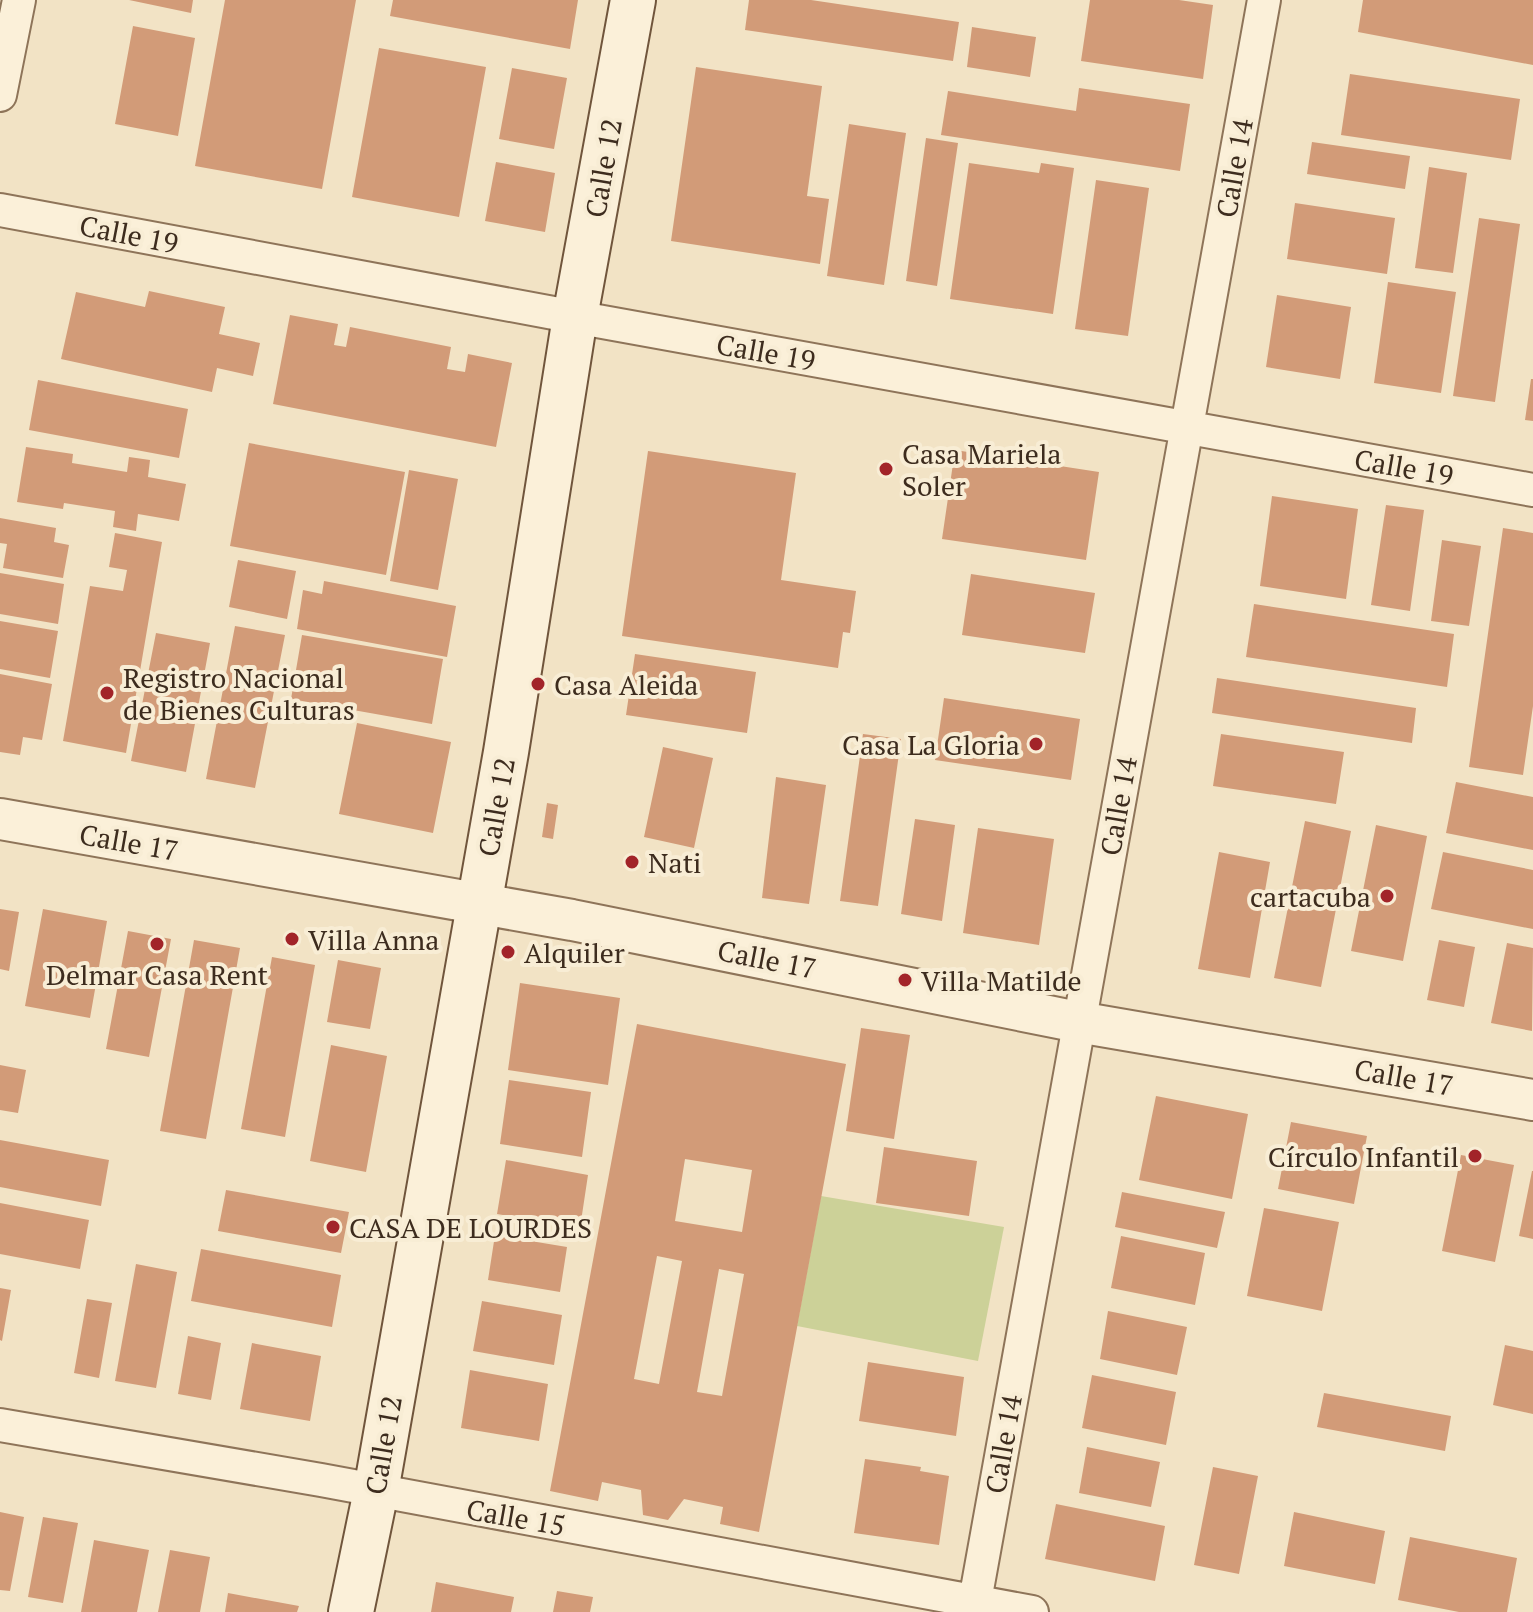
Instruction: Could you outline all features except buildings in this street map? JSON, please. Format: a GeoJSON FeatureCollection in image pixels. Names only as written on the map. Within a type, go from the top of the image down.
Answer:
{"type":"FeatureCollection","features":[{"type":"Feature","properties":{"kind":"main road","name":"Calle 12"},"geometry":{"type":"LineString","coordinates":[[351,1612],[376,1491],[509,736],[575,317],[633,0]]}},
{"type":"Feature","properties":{"kind":"street"},"geometry":{"type":"LineString","coordinates":[[0,95],[19,0]]}},
{"type":"Feature","properties":{"kind":"street","name":"Calle 14"},"geometry":{"type":"LineString","coordinates":[[974,1607],[1264,0]]}},
{"type":"Feature","properties":{"kind":"street","name":"Calle 19"},"geometry":{"type":"LineString","coordinates":[[0,210],[1533,490]]}},
{"type":"Feature","properties":{"kind":"street","name":"Calle 17"},"geometry":{"type":"LineString","coordinates":[[0,819],[572,920],[1078,1022],[1533,1100]]}},
{"type":"Feature","properties":{"kind":"street","name":"Calle 15"},"geometry":{"type":"LineString","coordinates":[[0,1425],[376,1491],[974,1607],[1032,1612]]}},
{"type":"Feature","properties":{"kind":"green space"},"geometry":{"type":"Polygon","coordinates":[[[821,1196],[1004,1227],[978,1361],[797,1326],[821,1196]]]}},
{"type":"Feature","properties":{"kind":"place","name":"Casa Mariela Soler"},"geometry":{"type":"Point","coordinates":[886,469]}},
{"type":"Feature","properties":{"kind":"place","name":"Casa Aleida"},"geometry":{"type":"Point","coordinates":[538,684]}},
{"type":"Feature","properties":{"kind":"place","name":"Registro Nacional de Bienes Culturas"},"geometry":{"type":"Point","coordinates":[107,693]}},
{"type":"Feature","properties":{"kind":"place","name":"Casa La Gloria"},"geometry":{"type":"Point","coordinates":[1036,744]}},
{"type":"Feature","properties":{"kind":"place","name":"Nati"},"geometry":{"type":"Point","coordinates":[632,862]}},
{"type":"Feature","properties":{"kind":"place","name":"cartacuba"},"geometry":{"type":"Point","coordinates":[1387,896]}},
{"type":"Feature","properties":{"kind":"place","name":"Villa Anna"},"geometry":{"type":"Point","coordinates":[292,939]}},
{"type":"Feature","properties":{"kind":"place","name":"Delmar Casa Rent"},"geometry":{"type":"Point","coordinates":[157,944]}},
{"type":"Feature","properties":{"kind":"place","name":"Alquiler"},"geometry":{"type":"Point","coordinates":[508,952]}},
{"type":"Feature","properties":{"kind":"place","name":"Villa Matilde"},"geometry":{"type":"Point","coordinates":[905,980]}},
{"type":"Feature","properties":{"kind":"place","name":"Círculo Infantil"},"geometry":{"type":"Point","coordinates":[1475,1156]}},
{"type":"Feature","properties":{"kind":"place","name":"CASA DE LOURDES"},"geometry":{"type":"Point","coordinates":[333,1227]}}]}
